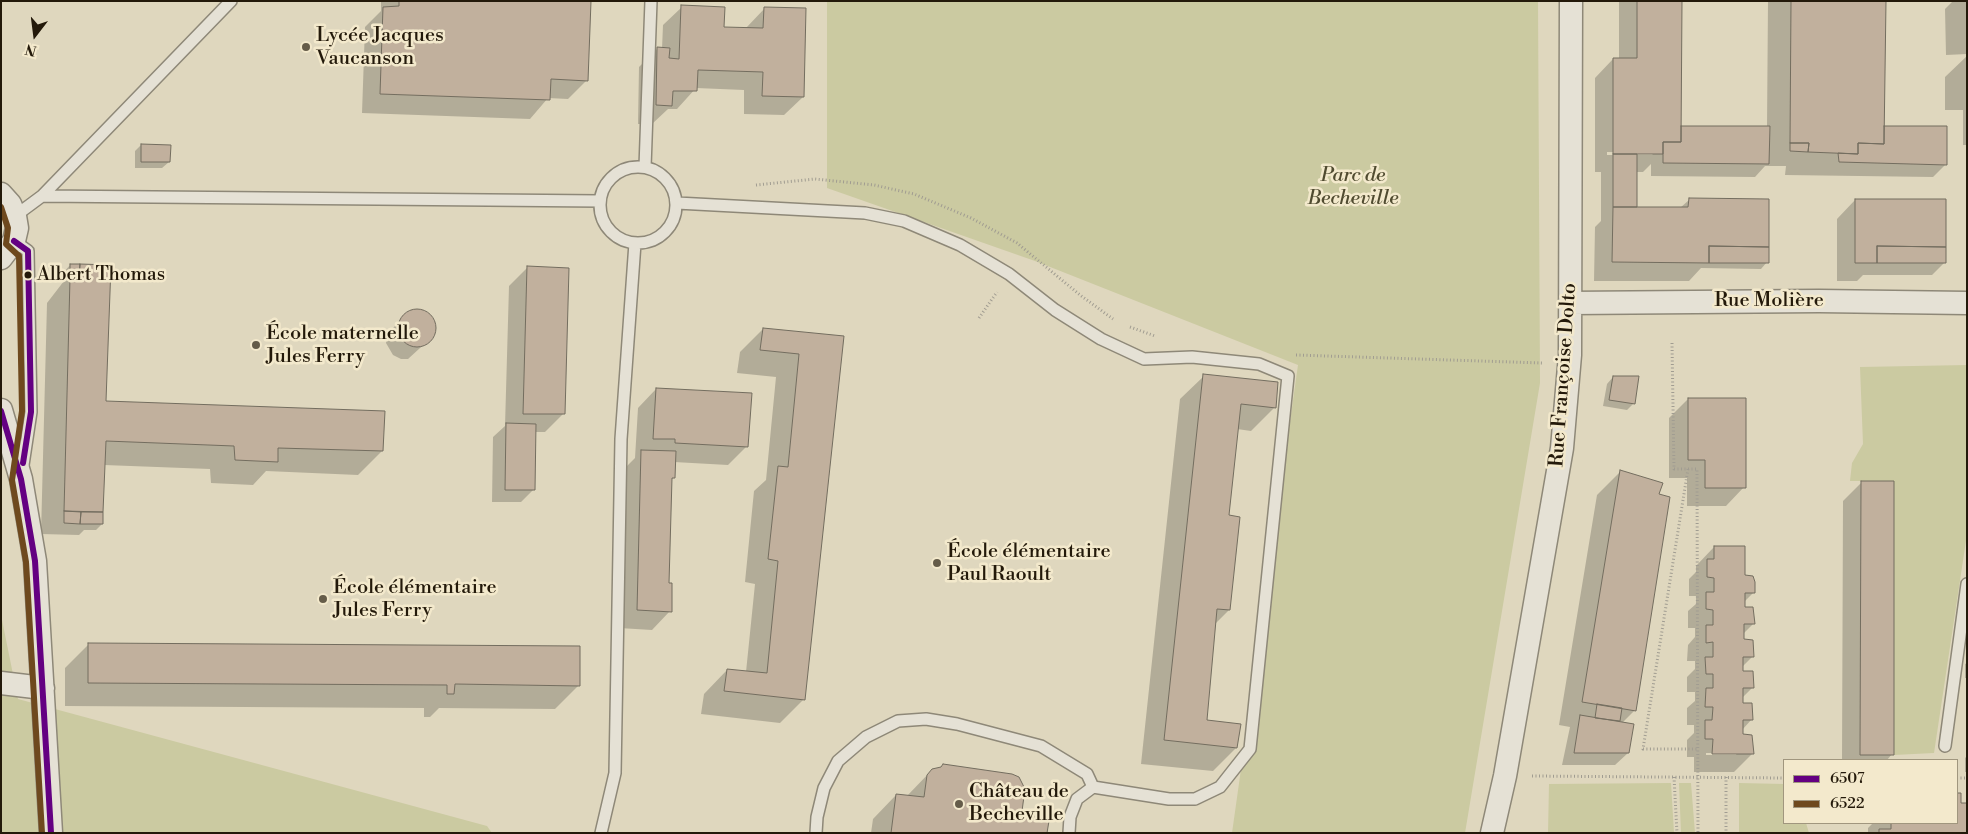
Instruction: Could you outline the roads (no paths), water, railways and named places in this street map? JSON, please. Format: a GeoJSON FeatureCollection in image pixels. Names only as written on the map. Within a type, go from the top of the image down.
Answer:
{"type":"FeatureCollection","features":[{"type":"Feature","properties":{"kind":"street","name":"Rue Françoise Dolto"},"geometry":{"type":"LineString","coordinates":[[1492,833],[1505,776],[1562,448],[1570,355],[1571,1]]}},
{"type":"Feature","properties":{"kind":"street"},"geometry":{"type":"LineString","coordinates":[[1,194],[10,204],[16,216],[17,228],[8,249]]}},
{"type":"Feature","properties":{"kind":"street","name":"Rue Molière"},"geometry":{"type":"LineString","coordinates":[[1570,303],[1820,300],[1967,303]]}},
{"type":"Feature","properties":{"kind":"street"},"geometry":{"type":"LineString","coordinates":[[1,410],[21,479],[35,561],[51,833]]}},
{"type":"Feature","properties":{"kind":"street"},"geometry":{"type":"LineString","coordinates":[[1,683],[43,688]]}},
{"type":"Feature","properties":{"kind":"lane"},"geometry":{"type":"LineString","coordinates":[[16,216],[42,196],[231,1]]}},
{"type":"Feature","properties":{"kind":"lane"},"geometry":{"type":"LineString","coordinates":[[644,167],[651,1]]}},
{"type":"Feature","properties":{"kind":"lane"},"geometry":{"type":"LineString","coordinates":[[631,167],[644,167],[656,171],[667,180],[674,190],[677,203],[675,216],[669,228],[660,236],[648,242],[635,243],[623,240],[605,224],[600,200],[603,189],[610,179],[620,171],[631,167]]}},
{"type":"Feature","properties":{"kind":"lane"},"geometry":{"type":"LineString","coordinates":[[42,196],[600,200]]}},
{"type":"Feature","properties":{"kind":"lane"},"geometry":{"type":"LineString","coordinates":[[677,203],[864,213],[904,221],[960,245],[1010,274],[1055,310],[1101,339],[1144,358],[1192,357],[1258,364],[1288,376],[1250,749],[1220,787],[1195,799],[1169,799],[1093,787],[1077,800],[1070,817],[1069,833]]}},
{"type":"Feature","properties":{"kind":"lane"},"geometry":{"type":"LineString","coordinates":[[601,833],[615,773],[620,439],[635,243]]}},
{"type":"Feature","properties":{"kind":"lane"},"geometry":{"type":"LineString","coordinates":[[8,249],[28,251],[31,412],[21,479]]}},
{"type":"Feature","properties":{"kind":"lane"},"geometry":{"type":"LineString","coordinates":[[1945,746],[1967,584]]}},
{"type":"Feature","properties":{"kind":"lane"},"geometry":{"type":"LineString","coordinates":[[816,833],[817,817],[824,788],[838,761],[866,737],[898,721],[926,719],[950,723],[1041,746],[1087,774],[1093,787]]}},
{"type":"Feature","properties":{"kind":"place","name":"Lycée Jacques Vaucanson"},"geometry":{"type":"Point","coordinates":[306,47]}},
{"type":"Feature","properties":{"kind":"place","name":"Albert Thomas"},"geometry":{"type":"Point","coordinates":[28,275]}},
{"type":"Feature","properties":{"kind":"place","name":"École maternelle Jules Ferry"},"geometry":{"type":"Point","coordinates":[256,345]}},
{"type":"Feature","properties":{"kind":"place","name":"École élémentaire Paul Raoult"},"geometry":{"type":"Point","coordinates":[937,563]}},
{"type":"Feature","properties":{"kind":"place","name":"École élémentaire Jules Ferry"},"geometry":{"type":"Point","coordinates":[323,599]}},
{"type":"Feature","properties":{"kind":"place","name":"Château de Becheville"},"geometry":{"type":"Point","coordinates":[959,804]}},
{"type":"Feature","properties":{"kind":"park label","name":"Parc de Becheville"},"geometry":{"type":"Point","coordinates":[1353,188]}}]}
